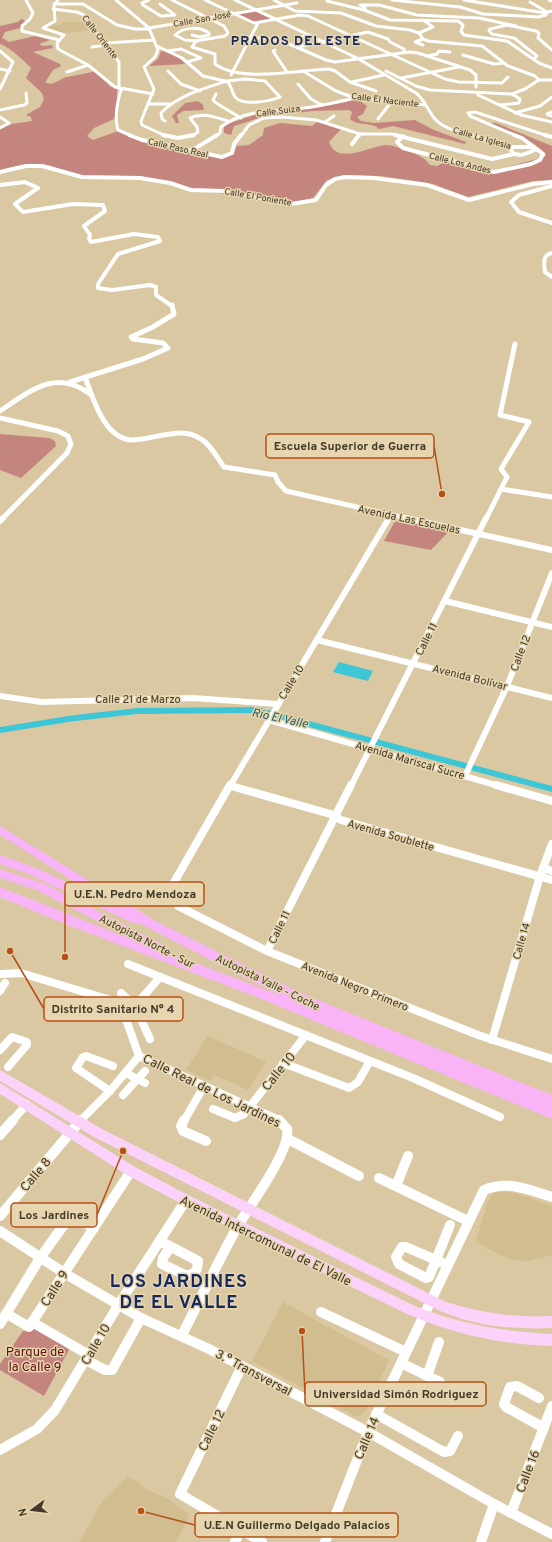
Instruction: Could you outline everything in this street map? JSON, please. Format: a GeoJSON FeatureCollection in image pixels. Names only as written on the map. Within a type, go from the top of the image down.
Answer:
{"type":"FeatureCollection","features":[{"type":"Feature","properties":{"kind":"highway","name":"Autopista Valle - Coche"},"geometry":{"type":"LineString","coordinates":[[0,830],[153,925],[298,998],[348,1020],[552,1101]]}},
{"type":"Feature","properties":{"kind":"highway","name":"Autopista Norte - Sur"},"geometry":{"type":"LineString","coordinates":[[0,860],[32,871],[128,917],[153,925]]}},
{"type":"Feature","properties":{"kind":"highway","name":"Autopista Norte - Sur"},"geometry":{"type":"LineString","coordinates":[[0,873],[41,887],[206,971]]}},
{"type":"Feature","properties":{"kind":"highway","name":"Autopista Valle - Coche"},"geometry":{"type":"LineString","coordinates":[[0,892],[69,921],[259,992],[552,1113]]}},
{"type":"Feature","properties":{"kind":"highway"},"geometry":{"type":"LineString","coordinates":[[258,978],[259,992]]}},
{"type":"Feature","properties":{"kind":"highway"},"geometry":{"type":"LineString","coordinates":[[530,1105],[552,1121]]}},
{"type":"Feature","properties":{"kind":"main road","name":"Avenida Intercomunal de El Valle"},"geometry":{"type":"LineString","coordinates":[[4,1071],[98,1133],[431,1300],[462,1313],[479,1317],[512,1321],[552,1322]]}},
{"type":"Feature","properties":{"kind":"main road","name":"Avenida Intercomunal de El Valle"},"geometry":{"type":"LineString","coordinates":[[0,1088],[132,1171],[237,1227],[423,1316],[456,1328],[484,1334],[532,1340],[552,1340]]}},
{"type":"Feature","properties":{"kind":"street"},"geometry":{"type":"LineString","coordinates":[[26,0],[33,12],[30,19],[22,28],[22,31],[60,40]]}},
{"type":"Feature","properties":{"kind":"street"},"geometry":{"type":"LineString","coordinates":[[58,0],[54,4],[53,9],[55,21],[43,29],[63,34],[57,46],[59,50],[88,65],[113,86],[153,94]]}},
{"type":"Feature","properties":{"kind":"street"},"geometry":{"type":"LineString","coordinates":[[80,0],[83,4]]}},
{"type":"Feature","properties":{"kind":"street"},"geometry":{"type":"LineString","coordinates":[[116,0],[149,28],[157,46],[158,53],[144,69],[154,86],[153,94],[141,121],[142,125],[171,137],[178,138],[196,133],[197,127],[190,118],[206,115],[228,121]]}},
{"type":"Feature","properties":{"kind":"street"},"geometry":{"type":"LineString","coordinates":[[149,0],[142,3],[143,5],[162,16],[175,15],[160,4]]}},
{"type":"Feature","properties":{"kind":"street"},"geometry":{"type":"LineString","coordinates":[[172,0],[223,25],[228,34],[218,39],[196,41],[184,40],[175,35],[180,31],[195,29],[206,30],[209,33],[203,37],[192,35]]}},
{"type":"Feature","properties":{"kind":"street"},"geometry":{"type":"LineString","coordinates":[[205,0],[258,23],[307,16],[452,81],[502,83],[508,77]]}},
{"type":"Feature","properties":{"kind":"street"},"geometry":{"type":"LineString","coordinates":[[235,0],[278,19],[360,60],[427,90],[512,94],[525,90],[539,80]]}},
{"type":"Feature","properties":{"kind":"street"},"geometry":{"type":"LineString","coordinates":[[238,0],[256,9]]}},
{"type":"Feature","properties":{"kind":"street"},"geometry":{"type":"LineString","coordinates":[[274,0],[295,11],[342,13],[373,25],[406,29],[419,33],[423,39],[430,42],[482,46],[504,63],[539,80],[552,80]]}},
{"type":"Feature","properties":{"kind":"street"},"geometry":{"type":"LineString","coordinates":[[329,0],[327,1],[333,4],[364,10],[385,19],[404,21],[458,21],[463,25],[461,31],[464,35],[507,41],[534,59],[552,68]]}},
{"type":"Feature","properties":{"kind":"street"},"geometry":{"type":"LineString","coordinates":[[392,0],[456,7],[483,14],[541,17],[546,15],[546,12]]}},
{"type":"Feature","properties":{"kind":"street"},"geometry":{"type":"LineString","coordinates":[[464,0],[546,12],[552,11]]}},
{"type":"Feature","properties":{"kind":"street"},"geometry":{"type":"LineString","coordinates":[[489,0],[496,4]]}},
{"type":"Feature","properties":{"kind":"street"},"geometry":{"type":"LineString","coordinates":[[530,2],[546,12]]}},
{"type":"Feature","properties":{"kind":"street","name":"Calle San José"},"geometry":{"type":"LineString","coordinates":[[83,4],[117,25],[137,30],[297,3]]}},
{"type":"Feature","properties":{"kind":"street"},"geometry":{"type":"LineString","coordinates":[[385,19],[382,13],[360,5],[364,3],[381,4],[413,14],[464,16],[516,26],[538,32],[538,38],[552,50]]}},
{"type":"Feature","properties":{"kind":"street"},"geometry":{"type":"LineString","coordinates":[[54,4],[83,4]]}},
{"type":"Feature","properties":{"kind":"street","name":"Calle Oriente"},"geometry":{"type":"LineString","coordinates":[[53,9],[83,14],[107,44],[120,64],[121,88]]}},
{"type":"Feature","properties":{"kind":"street"},"geometry":{"type":"LineString","coordinates":[[278,19],[323,41]]}},
{"type":"Feature","properties":{"kind":"street"},"geometry":{"type":"LineString","coordinates":[[419,33],[433,27],[423,20]]}},
{"type":"Feature","properties":{"kind":"street"},"geometry":{"type":"LineString","coordinates":[[386,27],[404,21]]}},
{"type":"Feature","properties":{"kind":"street"},"geometry":{"type":"LineString","coordinates":[[227,82],[258,23]]}},
{"type":"Feature","properties":{"kind":"street"},"geometry":{"type":"LineString","coordinates":[[505,24],[493,27],[489,31],[518,41],[537,56],[534,59]]}},
{"type":"Feature","properties":{"kind":"street"},"geometry":{"type":"LineString","coordinates":[[298,47],[372,32],[404,48],[404,52]]}},
{"type":"Feature","properties":{"kind":"street"},"geometry":{"type":"LineString","coordinates":[[296,38],[310,35]]}},
{"type":"Feature","properties":{"kind":"street"},"geometry":{"type":"LineString","coordinates":[[250,37],[277,39],[329,61],[345,62],[404,52],[428,56],[461,67],[475,74],[475,93]]}},
{"type":"Feature","properties":{"kind":"street"},"geometry":{"type":"LineString","coordinates":[[386,38],[390,37]]}},
{"type":"Feature","properties":{"kind":"street"},"geometry":{"type":"LineString","coordinates":[[423,39],[415,42],[423,45]]}},
{"type":"Feature","properties":{"kind":"street"},"geometry":{"type":"LineString","coordinates":[[92,47],[107,44],[154,40]]}},
{"type":"Feature","properties":{"kind":"street"},"geometry":{"type":"LineString","coordinates":[[196,41],[192,48],[214,53],[216,56],[216,66],[234,71],[266,74],[332,70],[350,82],[376,91]]}},
{"type":"Feature","properties":{"kind":"street"},"geometry":{"type":"LineString","coordinates":[[157,46],[187,62],[194,70],[203,76],[227,82],[230,84],[236,99],[243,102],[272,100],[280,97],[279,94],[262,81],[235,80],[227,82],[200,90],[170,104],[161,114],[162,119],[165,121]]}},
{"type":"Feature","properties":{"kind":"street"},"geometry":{"type":"LineString","coordinates":[[168,51],[181,49],[201,58],[187,62]]}},
{"type":"Feature","properties":{"kind":"street"},"geometry":{"type":"LineString","coordinates":[[275,50],[273,50],[287,72]]}},
{"type":"Feature","properties":{"kind":"street"},"geometry":{"type":"LineString","coordinates":[[0,51],[13,61],[0,89]]}},
{"type":"Feature","properties":{"kind":"street"},"geometry":{"type":"LineString","coordinates":[[428,56],[435,55],[438,51],[450,52]]}},
{"type":"Feature","properties":{"kind":"street"},"geometry":{"type":"LineString","coordinates":[[463,55],[494,64],[504,63]]}},
{"type":"Feature","properties":{"kind":"street","name":"Calle La Iglesia"},"geometry":{"type":"LineString","coordinates":[[360,60],[416,93],[422,98],[435,119],[445,127],[509,147],[535,148]]}},
{"type":"Feature","properties":{"kind":"street"},"geometry":{"type":"LineString","coordinates":[[345,62],[349,66]]}},
{"type":"Feature","properties":{"kind":"street"},"geometry":{"type":"LineString","coordinates":[[67,72],[88,65]]}},
{"type":"Feature","properties":{"kind":"street"},"geometry":{"type":"LineString","coordinates":[[401,78],[461,67]]}},
{"type":"Feature","properties":{"kind":"street"},"geometry":{"type":"LineString","coordinates":[[0,69],[10,70]]}},
{"type":"Feature","properties":{"kind":"street"},"geometry":{"type":"LineString","coordinates":[[168,71],[181,84],[200,90]]}},
{"type":"Feature","properties":{"kind":"street","name":"Calle El Naciente"},"geometry":{"type":"LineString","coordinates":[[303,71],[336,91],[355,98],[425,105]]}},
{"type":"Feature","properties":{"kind":"street"},"geometry":{"type":"LineString","coordinates":[[350,82],[384,75]]}},
{"type":"Feature","properties":{"kind":"street"},"geometry":{"type":"LineString","coordinates":[[298,84],[312,99],[322,105]]}},
{"type":"Feature","properties":{"kind":"street","name":"Calle Paso Real"},"geometry":{"type":"LineString","coordinates":[[121,88],[116,119],[118,130],[142,140],[216,156],[228,155],[232,153],[234,144],[249,125],[264,118],[291,117],[325,122],[360,134],[386,133],[403,136],[490,158],[499,159],[514,154],[522,154],[535,148]]}},
{"type":"Feature","properties":{"kind":"street"},"geometry":{"type":"LineString","coordinates":[[0,110],[24,106],[27,103],[26,93]]}},
{"type":"Feature","properties":{"kind":"street"},"geometry":{"type":"LineString","coordinates":[[470,93],[532,118],[552,121]]}},
{"type":"Feature","properties":{"kind":"street"},"geometry":{"type":"LineString","coordinates":[[216,94],[213,100],[216,103],[241,118]]}},
{"type":"Feature","properties":{"kind":"street"},"geometry":{"type":"LineString","coordinates":[[483,98],[485,95],[494,94]]}},
{"type":"Feature","properties":{"kind":"street"},"geometry":{"type":"LineString","coordinates":[[500,105],[513,105],[519,103],[520,98],[512,94]]}},
{"type":"Feature","properties":{"kind":"street"},"geometry":{"type":"LineString","coordinates":[[513,105],[510,108],[517,112],[540,106],[552,97]]}},
{"type":"Feature","properties":{"kind":"street","name":"Calle Suiza"},"geometry":{"type":"LineString","coordinates":[[228,121],[258,112],[302,109],[355,98]]}},
{"type":"Feature","properties":{"kind":"street"},"geometry":{"type":"LineString","coordinates":[[378,119],[392,101]]}},
{"type":"Feature","properties":{"kind":"street"},"geometry":{"type":"LineString","coordinates":[[148,104],[170,104]]}},
{"type":"Feature","properties":{"kind":"street"},"geometry":{"type":"LineString","coordinates":[[535,148],[516,136],[468,114],[475,112],[552,137]]}},
{"type":"Feature","properties":{"kind":"street"},"geometry":{"type":"LineString","coordinates":[[552,112],[547,114],[552,116]]}},
{"type":"Feature","properties":{"kind":"street"},"geometry":{"type":"LineString","coordinates":[[325,122],[334,116]]}},
{"type":"Feature","properties":{"kind":"street"},"geometry":{"type":"LineString","coordinates":[[0,117],[7,120],[9,123],[0,128]]}},
{"type":"Feature","properties":{"kind":"street"},"geometry":{"type":"LineString","coordinates":[[191,151],[220,134],[221,127],[228,121]]}},
{"type":"Feature","properties":{"kind":"street"},"geometry":{"type":"LineString","coordinates":[[352,144],[360,134]]}},
{"type":"Feature","properties":{"kind":"street","name":"Calle Los Andes"},"geometry":{"type":"LineString","coordinates":[[403,136],[397,142],[403,148],[489,171],[510,170],[540,160],[543,154],[535,148]]}},
{"type":"Feature","properties":{"kind":"street"},"geometry":{"type":"LineString","coordinates":[[509,147],[514,154]]}},
{"type":"Feature","properties":{"kind":"street","name":"Calle El Poniente"},"geometry":{"type":"LineString","coordinates":[[0,172],[21,167],[42,166],[82,177],[140,178],[170,183],[191,190],[224,191],[291,204],[306,203],[316,200],[326,185],[335,179],[346,177],[374,178],[427,185],[469,200],[533,184],[552,182]]}},
{"type":"Feature","properties":{"kind":"street"},"geometry":{"type":"LineString","coordinates":[[0,185],[26,182],[34,184],[38,188],[14,204],[23,212],[78,204],[93,203],[103,205],[104,211],[84,226],[90,235],[89,239],[91,242],[122,235],[138,234],[153,235],[158,237],[160,241],[118,254],[98,284],[98,288],[105,290],[148,285],[156,287],[156,295],[170,302],[175,310],[174,314],[153,327],[131,337],[133,339],[163,343],[168,348],[143,359],[70,382]]}},
{"type":"Feature","properties":{"kind":"street"},"geometry":{"type":"LineString","coordinates":[[552,186],[518,195],[511,202],[518,212],[552,223]]}},
{"type":"Feature","properties":{"kind":"street"},"geometry":{"type":"LineString","coordinates":[[552,253],[546,255],[544,258],[545,272],[552,277]]}},
{"type":"Feature","properties":{"kind":"street","name":"Calle 11"},"geometry":{"type":"LineString","coordinates":[[267,951],[334,815],[370,749],[507,477],[500,469],[529,422],[500,415],[515,344]]}},
{"type":"Feature","properties":{"kind":"street"},"geometry":{"type":"LineString","coordinates":[[84,377],[93,398]]}},
{"type":"Feature","properties":{"kind":"street"},"geometry":{"type":"LineString","coordinates":[[0,411],[41,385],[56,381],[70,382],[84,388],[93,398]]}},
{"type":"Feature","properties":{"kind":"street","name":"Avenida Las Escuelas"},"geometry":{"type":"LineString","coordinates":[[93,398],[115,435],[127,439],[142,440],[182,432],[192,434],[200,438],[224,467],[275,475],[278,482],[286,491],[552,550]]}},
{"type":"Feature","properties":{"kind":"street"},"geometry":{"type":"LineString","coordinates":[[0,418],[58,431],[68,436],[71,444],[67,453],[0,522]]}},
{"type":"Feature","properties":{"kind":"street"},"geometry":{"type":"LineString","coordinates":[[501,488],[552,497]]}},
{"type":"Feature","properties":{"kind":"street","name":"Calle 10"},"geometry":{"type":"LineString","coordinates":[[172,892],[173,884],[277,704],[391,515]]}},
{"type":"Feature","properties":{"kind":"street","name":"Calle 12"},"geometry":{"type":"LineString","coordinates":[[465,776],[507,686],[552,573]]}},
{"type":"Feature","properties":{"kind":"street"},"geometry":{"type":"LineString","coordinates":[[445,602],[552,627]]}},
{"type":"Feature","properties":{"kind":"street","name":"Avenida Bolívar"},"geometry":{"type":"LineString","coordinates":[[317,640],[552,698]]}},
{"type":"Feature","properties":{"kind":"street","name":"Calle 21 de Marzo"},"geometry":{"type":"LineString","coordinates":[[0,696],[36,702],[177,698],[252,701],[277,704]]}},
{"type":"Feature","properties":{"kind":"street","name":"Avenida Mariscal Sucre"},"geometry":{"type":"LineString","coordinates":[[269,720],[552,801]]}},
{"type":"Feature","properties":{"kind":"street","name":"Avenida Soublette"},"geometry":{"type":"LineString","coordinates":[[231,786],[334,815],[341,820],[384,833],[541,872],[552,880]]}},
{"type":"Feature","properties":{"kind":"street","name":"Calle 14"},"geometry":{"type":"LineString","coordinates":[[492,1040],[541,872],[552,844]]}},
{"type":"Feature","properties":{"kind":"street"},"geometry":{"type":"LineString","coordinates":[[541,872],[552,871]]}},
{"type":"Feature","properties":{"kind":"street","name":"Avenida Negro Primero"},"geometry":{"type":"LineString","coordinates":[[172,892],[178,906],[267,951],[492,1040],[552,1059]]}},
{"type":"Feature","properties":{"kind":"street"},"geometry":{"type":"LineString","coordinates":[[128,964],[370,1061],[500,1117]]}},
{"type":"Feature","properties":{"kind":"street","name":"Calle Real de Los Jardines"},"geometry":{"type":"LineString","coordinates":[[0,974],[14,973],[33,976],[114,1002],[123,1011],[139,1056],[284,1123],[288,1136]]}},
{"type":"Feature","properties":{"kind":"street"},"geometry":{"type":"LineString","coordinates":[[135,1006],[160,977]]}},
{"type":"Feature","properties":{"kind":"street"},"geometry":{"type":"LineString","coordinates":[[0,991],[5,983]]}},
{"type":"Feature","properties":{"kind":"street"},"geometry":{"type":"LineString","coordinates":[[121,993],[135,1006],[150,1039]]}},
{"type":"Feature","properties":{"kind":"street","name":"Calle 10"},"geometry":{"type":"LineString","coordinates":[[213,1109],[238,1118],[244,1114],[306,1035]]}},
{"type":"Feature","properties":{"kind":"street"},"geometry":{"type":"LineString","coordinates":[[0,1050],[12,1037],[27,1042],[27,1045],[4,1071]]}},
{"type":"Feature","properties":{"kind":"street"},"geometry":{"type":"LineString","coordinates":[[110,1091],[76,1068],[83,1057],[86,1056],[113,1066]]}},
{"type":"Feature","properties":{"kind":"street"},"geometry":{"type":"LineString","coordinates":[[80,1122],[110,1091],[139,1056]]}},
{"type":"Feature","properties":{"kind":"street"},"geometry":{"type":"LineString","coordinates":[[283,1063],[349,1088],[358,1082],[370,1061]]}},
{"type":"Feature","properties":{"kind":"street"},"geometry":{"type":"LineString","coordinates":[[123,1095],[141,1081],[145,1071]]}},
{"type":"Feature","properties":{"kind":"street"},"geometry":{"type":"LineString","coordinates":[[126,1073],[141,1081]]}},
{"type":"Feature","properties":{"kind":"street"},"geometry":{"type":"LineString","coordinates":[[204,1086],[181,1126],[183,1131],[206,1141]]}},
{"type":"Feature","properties":{"kind":"street"},"geometry":{"type":"LineString","coordinates":[[0,1135],[27,1104]]}},
{"type":"Feature","properties":{"kind":"street","name":"Calle 8"},"geometry":{"type":"LineString","coordinates":[[0,1216],[80,1122]]}},
{"type":"Feature","properties":{"kind":"street"},"geometry":{"type":"LineString","coordinates":[[182,1335],[237,1227],[249,1210],[288,1136],[359,1176]]}},
{"type":"Feature","properties":{"kind":"street"},"geometry":{"type":"LineString","coordinates":[[396,1186],[408,1156]]}},
{"type":"Feature","properties":{"kind":"street","name":"Calle 9"},"geometry":{"type":"LineString","coordinates":[[32,1322],[132,1171]]}},
{"type":"Feature","properties":{"kind":"street"},"geometry":{"type":"LineString","coordinates":[[379,1178],[468,1221]]}},
{"type":"Feature","properties":{"kind":"street"},"geometry":{"type":"LineString","coordinates":[[431,1300],[484,1190],[499,1184],[510,1185],[552,1198]]}},
{"type":"Feature","properties":{"kind":"street","name":"Calle 10"},"geometry":{"type":"LineString","coordinates":[[0,1450],[37,1429],[55,1410],[119,1304],[186,1200]]}},
{"type":"Feature","properties":{"kind":"street"},"geometry":{"type":"LineString","coordinates":[[0,1324],[40,1258],[71,1217],[75,1217],[94,1228]]}},
{"type":"Feature","properties":{"kind":"street"},"geometry":{"type":"LineString","coordinates":[[447,1265],[437,1261],[450,1225]]}},
{"type":"Feature","properties":{"kind":"street","name":"3.° Transversal"},"geometry":{"type":"LineString","coordinates":[[0,1231],[64,1273],[141,1318],[182,1335],[368,1432],[494,1504],[552,1534]]}},
{"type":"Feature","properties":{"kind":"street"},"geometry":{"type":"LineString","coordinates":[[160,1242],[170,1247]]}},
{"type":"Feature","properties":{"kind":"street","name":"Calle 14"},"geometry":{"type":"LineString","coordinates":[[325,1542],[368,1432],[431,1300]]}},
{"type":"Feature","properties":{"kind":"street"},"geometry":{"type":"LineString","coordinates":[[321,1312],[406,1352]]}},
{"type":"Feature","properties":{"kind":"street"},"geometry":{"type":"LineString","coordinates":[[7,1314],[29,1327],[32,1322],[88,1357],[105,1370],[112,1370],[141,1318]]}},
{"type":"Feature","properties":{"kind":"street"},"geometry":{"type":"LineString","coordinates":[[427,1376],[439,1342]]}},
{"type":"Feature","properties":{"kind":"street"},"geometry":{"type":"LineString","coordinates":[[401,1363],[440,1382]]}},
{"type":"Feature","properties":{"kind":"street","name":"Calle 12"},"geometry":{"type":"LineString","coordinates":[[240,1530],[180,1494],[242,1366]]}},
{"type":"Feature","properties":{"kind":"street"},"geometry":{"type":"LineString","coordinates":[[539,1398],[514,1385],[510,1387],[504,1404],[506,1407],[544,1428]]}},
{"type":"Feature","properties":{"kind":"street","name":"Calle 16"},"geometry":{"type":"LineString","coordinates":[[511,1513],[552,1406]]}},
{"type":"Feature","properties":{"kind":"street"},"geometry":{"type":"LineString","coordinates":[[376,1414],[444,1452],[450,1451],[458,1436]]}},
{"type":"Feature","properties":{"kind":"street"},"geometry":{"type":"LineString","coordinates":[[481,1542],[494,1504]]}},
{"type":"Feature","properties":{"kind":"street"},"geometry":{"type":"LineString","coordinates":[[235,1542],[240,1530],[262,1542]]}},
{"type":"Feature","properties":{"kind":"shaded area"},"geometry":{"type":"Polygon","coordinates":[[[62,22],[88,22],[94,30],[63,33],[45,29],[47,26],[62,25],[62,22]]]}},
{"type":"Feature","properties":{"kind":"shaded area"},"geometry":{"type":"Polygon","coordinates":[[[208,1036],[266,1062],[248,1090],[215,1075],[210,1081],[186,1070],[208,1036]]]}},
{"type":"Feature","properties":{"kind":"shaded area"},"geometry":{"type":"Polygon","coordinates":[[[499,1191],[519,1194],[552,1206],[552,1255],[529,1261],[514,1260],[498,1254],[476,1242],[487,1204],[492,1195],[499,1191]]]}},
{"type":"Feature","properties":{"kind":"shaded area"},"geometry":{"type":"Polygon","coordinates":[[[283,1302],[389,1360],[366,1410],[359,1416],[355,1416],[252,1361],[283,1302]]]}},
{"type":"Feature","properties":{"kind":"shaded area"},"geometry":{"type":"Polygon","coordinates":[[[128,1476],[148,1490],[167,1498],[189,1514],[184,1527],[175,1542],[79,1542],[104,1499],[128,1476]]]}},
{"type":"Feature","properties":{"kind":"green space"},"geometry":{"type":"Polygon","coordinates":[[[255,10],[272,19],[253,22],[236,14],[255,10]]]}},
{"type":"Feature","properties":{"kind":"green space"},"geometry":{"type":"Polygon","coordinates":[[[21,19],[26,21],[20,28],[5,32],[2,38],[9,42],[35,36],[50,40],[39,44],[43,46],[52,45],[53,48],[33,52],[60,64],[61,66],[53,70],[46,83],[55,83],[64,78],[95,71],[111,87],[117,88],[117,109],[114,119],[94,128],[87,136],[93,140],[118,131],[150,141],[217,156],[232,154],[237,146],[249,145],[263,135],[264,128],[280,123],[312,126],[318,121],[341,129],[329,142],[333,149],[339,153],[354,153],[379,146],[389,145],[419,155],[430,165],[437,166],[447,161],[492,171],[545,157],[546,154],[534,144],[490,123],[496,123],[552,146],[552,180],[533,181],[468,197],[433,184],[380,176],[345,175],[327,180],[313,198],[293,203],[197,190],[139,176],[89,178],[48,165],[35,164],[16,166],[0,170],[0,129],[12,124],[32,121],[31,117],[26,115],[40,107],[44,99],[42,93],[26,78],[31,68],[12,51],[0,44],[0,26],[18,22],[21,19]]]}},
{"type":"Feature","properties":{"kind":"green space"},"geometry":{"type":"Polygon","coordinates":[[[161,51],[174,55],[181,59],[185,64],[149,66],[158,59],[161,51]]]}},
{"type":"Feature","properties":{"kind":"green space"},"geometry":{"type":"Polygon","coordinates":[[[352,99],[359,100],[367,106],[363,114],[357,117],[361,121],[374,123],[415,120],[434,130],[466,142],[465,144],[393,126],[379,129],[372,125],[357,123],[350,119],[352,112],[349,110],[313,111],[265,116],[234,126],[231,135],[224,133],[224,127],[227,124],[261,113],[299,109],[352,99]]]}},
{"type":"Feature","properties":{"kind":"green space"},"geometry":{"type":"Polygon","coordinates":[[[198,101],[203,105],[204,110],[183,111],[177,115],[179,123],[176,123],[172,116],[185,103],[198,101]]]}},
{"type":"Feature","properties":{"kind":"green space"},"geometry":{"type":"Polygon","coordinates":[[[0,434],[49,438],[55,441],[56,446],[21,478],[0,470],[0,434]]]}},
{"type":"Feature","properties":{"kind":"green space"},"geometry":{"type":"Polygon","coordinates":[[[399,520],[449,531],[431,550],[384,541],[394,523],[399,520]]]}},
{"type":"Feature","properties":{"kind":"green space","name":"Parque de la Calle 9"},"geometry":{"type":"Polygon","coordinates":[[[34,1327],[71,1346],[44,1396],[0,1370],[0,1364],[23,1331],[27,1331],[34,1327]]]}},
{"type":"Feature","properties":{"kind":"water"},"geometry":{"type":"Polygon","coordinates":[[[339,662],[373,671],[368,681],[333,672],[339,662]]]}},
{"type":"Feature","properties":{"kind":"waterway","name":"Río El Valle"},"geometry":{"type":"LineString","coordinates":[[0,730],[75,718],[137,711],[257,710],[552,789]]}},
{"type":"Feature","properties":{"kind":"place","name":"Escuela Superior de Guerra"},"geometry":{"type":"Point","coordinates":[442,494]}},
{"type":"Feature","properties":{"kind":"place","name":"Distrito Sanitario N° 4"},"geometry":{"type":"Point","coordinates":[10,951]}},
{"type":"Feature","properties":{"kind":"place","name":"U.E.N. Pedro Mendoza"},"geometry":{"type":"Point","coordinates":[65,957]}},
{"type":"Feature","properties":{"kind":"place","name":"Los Jardines"},"geometry":{"type":"Point","coordinates":[123,1151]}},
{"type":"Feature","properties":{"kind":"place","name":"Universidad Simón Rodriguez"},"geometry":{"type":"Point","coordinates":[302,1331]}},
{"type":"Feature","properties":{"kind":"place","name":"U.E.N Guillermo Delgado Palacios"},"geometry":{"type":"Point","coordinates":[141,1511]}},
{"type":"Feature","properties":{"kind":"district","name":"PRADOS DEL ESTE"},"geometry":{"type":"Point","coordinates":[296,40]}},
{"type":"Feature","properties":{"kind":"district","name":"LOS JARDINES DE EL VALLE"},"geometry":{"type":"Point","coordinates":[179,1291]}}]}
